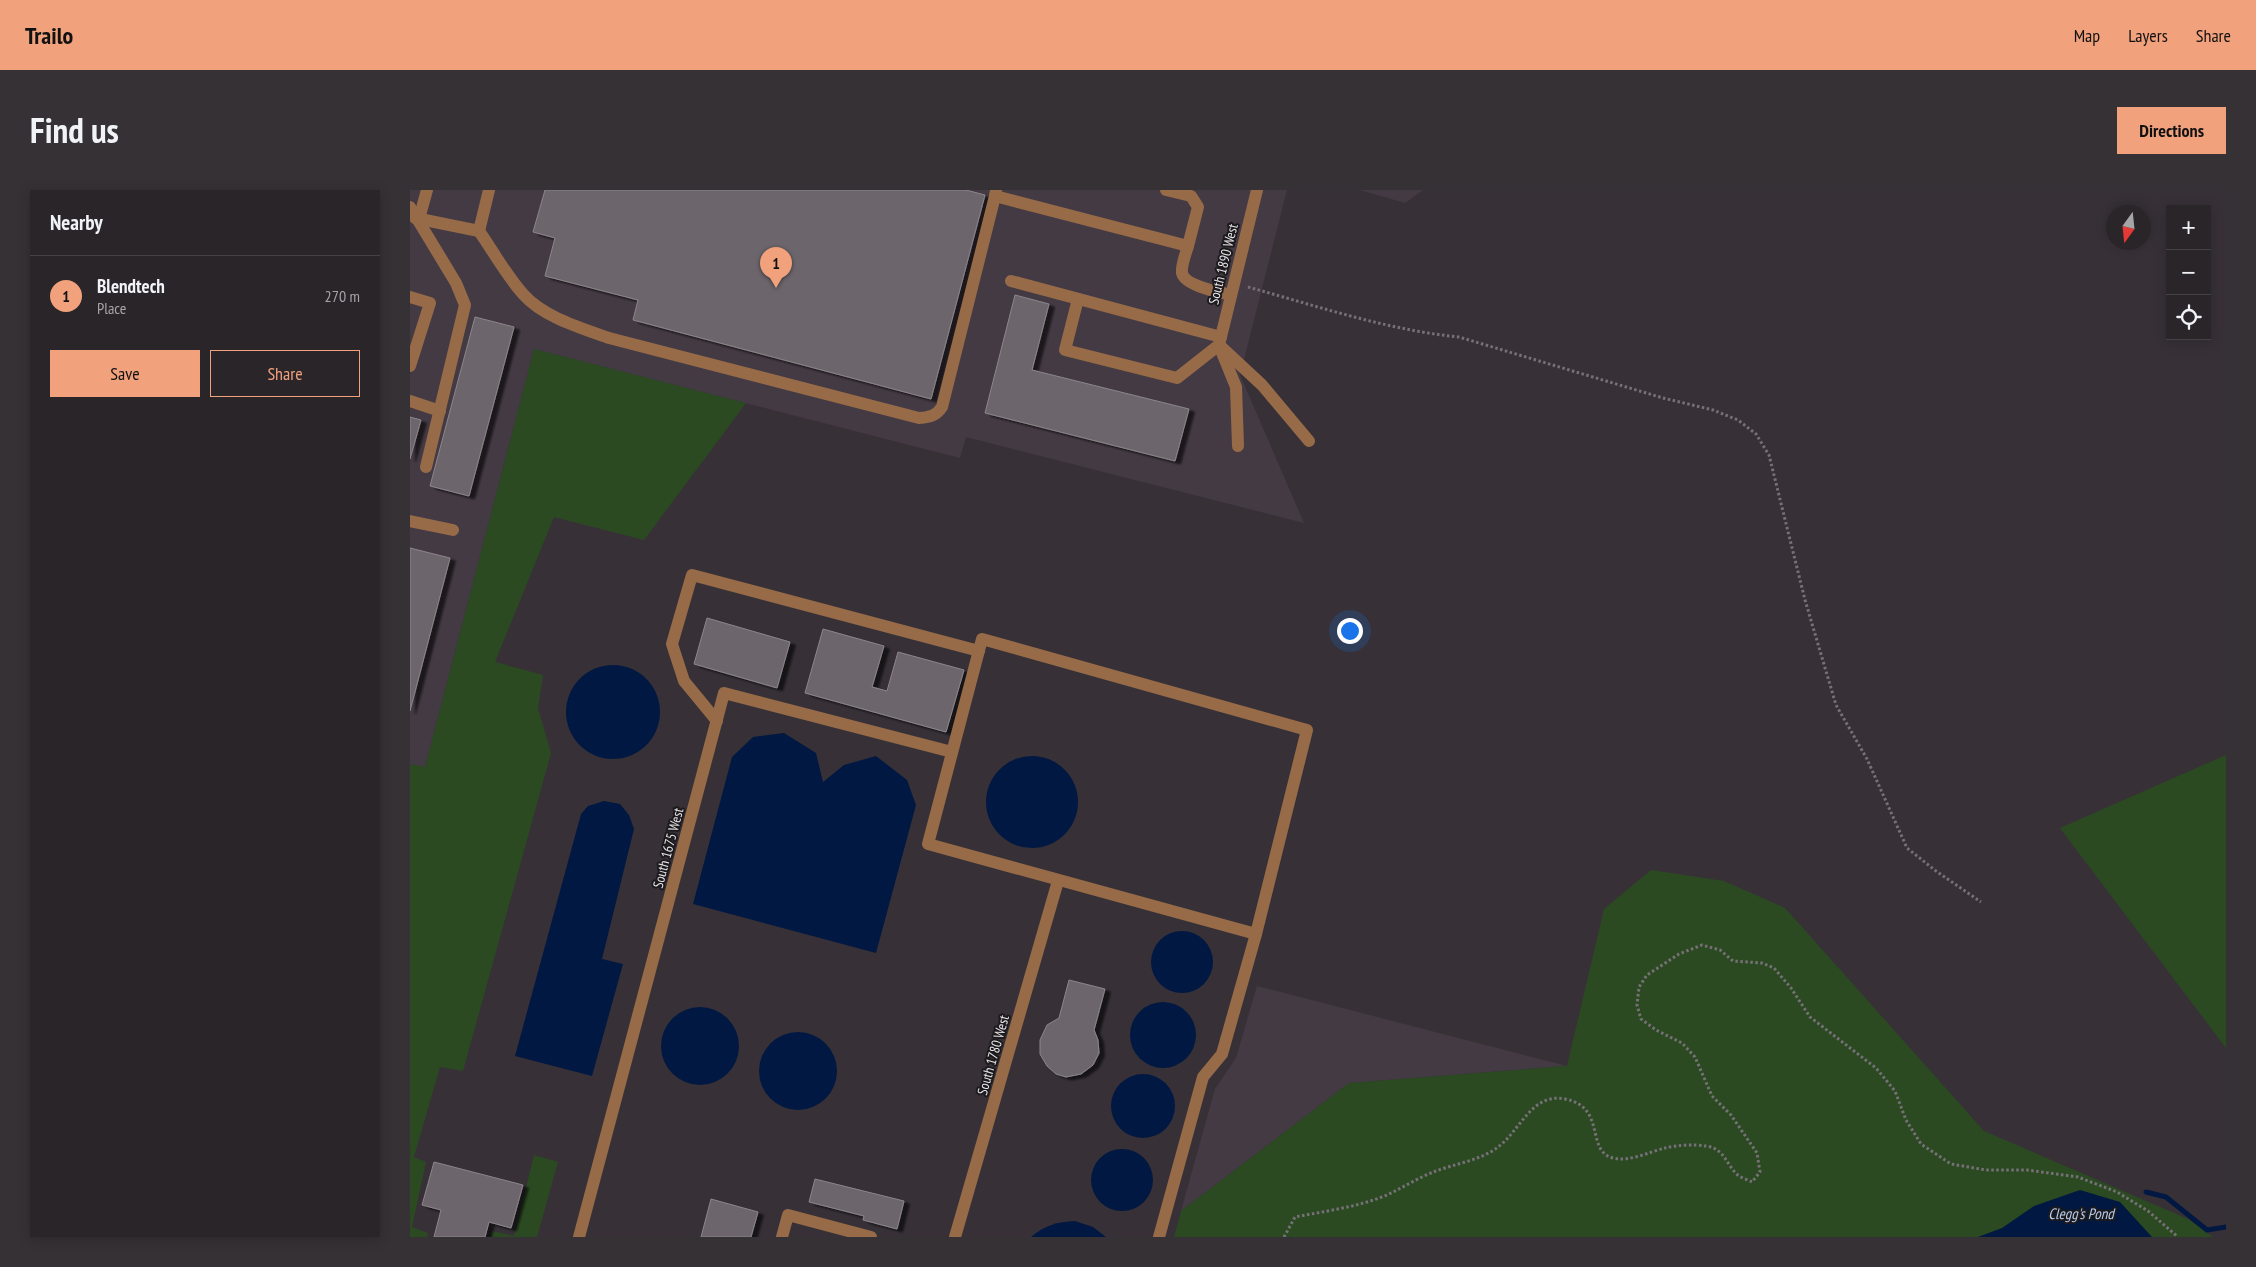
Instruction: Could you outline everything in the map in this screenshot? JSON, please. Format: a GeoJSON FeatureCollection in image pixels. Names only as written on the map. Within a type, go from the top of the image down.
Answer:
{"type":"FeatureCollection","features":[{"type":"Feature","properties":{"kind":"street"},"geometry":{"type":"LineString","coordinates":[[415,218],[427,190]]}},
{"type":"Feature","properties":{"kind":"street"},"geometry":{"type":"LineString","coordinates":[[479,230],[489,190]]}},
{"type":"Feature","properties":{"kind":"street"},"geometry":{"type":"LineString","coordinates":[[1166,190],[1191,196],[1198,207],[1182,271],[1184,277],[1190,283],[1232,289]]}},
{"type":"Feature","properties":{"kind":"street","name":"South 1890 West"},"geometry":{"type":"LineString","coordinates":[[1220,341],[1257,190]]}},
{"type":"Feature","properties":{"kind":"street"},"geometry":{"type":"LineString","coordinates":[[415,218],[479,230],[524,295],[547,312],[580,327],[609,338],[919,418],[930,417],[938,413],[942,407],[996,193],[1188,246]]}},
{"type":"Feature","properties":{"kind":"street"},"geometry":{"type":"LineString","coordinates":[[410,206],[465,305],[426,467]]}},
{"type":"Feature","properties":{"kind":"street"},"geometry":{"type":"LineString","coordinates":[[1011,281],[1078,298],[1220,341],[1262,385],[1309,441]]}},
{"type":"Feature","properties":{"kind":"street"},"geometry":{"type":"LineString","coordinates":[[410,297],[430,303],[410,366]]}},
{"type":"Feature","properties":{"kind":"street"},"geometry":{"type":"LineString","coordinates":[[1078,298],[1065,350],[1177,378],[1220,341]]}},
{"type":"Feature","properties":{"kind":"street"},"geometry":{"type":"LineString","coordinates":[[1220,341],[1236,387],[1238,446]]}},
{"type":"Feature","properties":{"kind":"street"},"geometry":{"type":"LineString","coordinates":[[410,402],[440,411]]}},
{"type":"Feature","properties":{"kind":"street"},"geometry":{"type":"LineString","coordinates":[[410,521],[453,530]]}},
{"type":"Feature","properties":{"kind":"street"},"geometry":{"type":"LineString","coordinates":[[717,722],[684,681],[672,644],[692,575],[979,651]]}},
{"type":"Feature","properties":{"kind":"street"},"geometry":{"type":"LineString","coordinates":[[1159,1237],[1203,1077],[1222,1054],[1256,934],[1307,730],[982,639],[928,844],[1256,934]]}},
{"type":"Feature","properties":{"kind":"street","name":"South 1675 West"},"geometry":{"type":"LineString","coordinates":[[579,1237],[724,693],[952,752]]}},
{"type":"Feature","properties":{"kind":"street","name":"South 1780 West"},"geometry":{"type":"LineString","coordinates":[[955,1237],[1058,881]]}},
{"type":"Feature","properties":{"kind":"street"},"geometry":{"type":"LineString","coordinates":[[782,1237],[788,1215],[871,1237]]}},
{"type":"Feature","properties":{"kind":"path"},"geometry":{"type":"LineString","coordinates":[[1232,289],[1435,335],[1460,337],[1663,398],[1713,410],[1738,420],[1756,434],[1769,455],[1805,600],[1836,705],[1867,759],[1907,848],[1981,902]]}},
{"type":"Feature","properties":{"kind":"path"},"geometry":{"type":"LineString","coordinates":[[1284,1237],[1295,1217],[1356,1205],[1387,1195],[1432,1172],[1498,1148],[1530,1110],[1544,1100],[1564,1098],[1584,1107],[1593,1119],[1596,1138],[1602,1151],[1613,1158],[1630,1158],[1667,1147],[1707,1146],[1725,1155],[1738,1175],[1752,1182],[1760,1172],[1757,1153],[1730,1115],[1712,1096],[1695,1057],[1682,1043],[1656,1030],[1641,1019],[1637,1005],[1639,987],[1647,975],[1679,954],[1702,945],[1720,950],[1733,961],[1762,963],[1774,968],[1791,988],[1810,1018],[1876,1068],[1895,1091],[1906,1120],[1922,1144],[1951,1164],[1986,1170],[2027,1170],[2078,1177],[2117,1192],[2148,1212],[2178,1237]]}},
{"type":"Feature","properties":{"kind":"shaded area"},"geometry":{"type":"Polygon","coordinates":[[[410,190],[1287,190],[1240,375],[1304,523],[966,437],[960,458],[534,349],[425,767],[410,764],[410,190]]]}},
{"type":"Feature","properties":{"kind":"shaded area"},"geometry":{"type":"Polygon","coordinates":[[[1360,190],[1423,190],[1405,203],[1360,190]]]}},
{"type":"Feature","properties":{"kind":"shaded area"},"geometry":{"type":"Polygon","coordinates":[[[1257,986],[1567,1066],[1349,1083],[1181,1211],[1215,1089],[1236,1058],[1257,986]]]}},
{"type":"Feature","properties":{"kind":"green space"},"geometry":{"type":"Polygon","coordinates":[[[534,349],[746,403],[644,540],[554,517],[495,662],[543,675],[538,708],[551,753],[463,1071],[440,1067],[414,1157],[426,1162],[412,1227],[428,1233],[427,1237],[410,1237],[410,764],[425,767],[534,349]]]}},
{"type":"Feature","properties":{"kind":"green space"},"geometry":{"type":"Polygon","coordinates":[[[2226,755],[2226,1048],[2060,828],[2226,755]]]}},
{"type":"Feature","properties":{"kind":"green space"},"geometry":{"type":"Polygon","coordinates":[[[1651,870],[1724,881],[1785,908],[1984,1131],[2188,1219],[2213,1237],[1174,1237],[1181,1211],[1349,1083],[1567,1066],[1604,909],[1651,870]]]}},
{"type":"Feature","properties":{"kind":"green space"},"geometry":{"type":"Polygon","coordinates":[[[534,1155],[558,1162],[537,1237],[491,1237],[492,1231],[514,1236],[534,1155]]]}},
{"type":"Feature","properties":{"kind":"water"},"geometry":{"type":"Polygon","coordinates":[[[613,665],[631,668],[647,678],[657,694],[660,712],[657,730],[647,746],[631,756],[613,759],[595,756],[579,746],[569,730],[566,712],[569,694],[579,678],[595,668],[613,665]]]}},
{"type":"Feature","properties":{"kind":"water"},"geometry":{"type":"Polygon","coordinates":[[[784,733],[816,753],[823,782],[844,765],[876,756],[907,780],[916,805],[876,953],[693,904],[732,757],[753,737],[784,733]]]}},
{"type":"Feature","properties":{"kind":"water"},"geometry":{"type":"Polygon","coordinates":[[[1023,756],[1041,756],[1058,763],[1071,776],[1078,793],[1078,811],[1071,828],[1058,841],[1041,848],[1023,848],[1006,841],[993,828],[986,811],[986,793],[993,776],[1006,763],[1023,756]]]}},
{"type":"Feature","properties":{"kind":"water"},"geometry":{"type":"Polygon","coordinates":[[[604,801],[620,804],[629,815],[634,829],[602,959],[623,964],[592,1076],[515,1056],[581,814],[588,806],[604,801]]]}},
{"type":"Feature","properties":{"kind":"water"},"geometry":{"type":"Polygon","coordinates":[[[1182,931],[1199,936],[1204,940],[1208,945],[1213,962],[1208,979],[1204,984],[1199,988],[1182,993],[1165,988],[1160,984],[1156,979],[1151,962],[1156,945],[1160,940],[1165,936],[1182,931]]]}},
{"type":"Feature","properties":{"kind":"water"},"geometry":{"type":"Polygon","coordinates":[[[1157,1002],[1169,1002],[1181,1007],[1191,1017],[1196,1029],[1194,1048],[1181,1063],[1169,1068],[1157,1068],[1145,1063],[1135,1053],[1130,1041],[1130,1029],[1135,1017],[1145,1007],[1157,1002]]]}},
{"type":"Feature","properties":{"kind":"water"},"geometry":{"type":"Polygon","coordinates":[[[700,1007],[715,1010],[728,1018],[736,1031],[739,1046],[736,1061],[728,1074],[715,1082],[700,1085],[685,1082],[672,1074],[664,1061],[661,1046],[664,1031],[672,1018],[685,1010],[700,1007]]]}},
{"type":"Feature","properties":{"kind":"water"},"geometry":{"type":"Polygon","coordinates":[[[798,1032],[813,1035],[825,1044],[834,1056],[837,1071],[834,1086],[825,1098],[813,1107],[798,1110],[783,1107],[771,1098],[762,1086],[759,1071],[762,1056],[771,1044],[783,1035],[798,1032]]]}},
{"type":"Feature","properties":{"kind":"water"},"geometry":{"type":"Polygon","coordinates":[[[1143,1074],[1155,1076],[1166,1083],[1173,1094],[1175,1106],[1173,1118],[1166,1129],[1155,1136],[1143,1138],[1131,1136],[1120,1129],[1113,1118],[1111,1106],[1113,1094],[1120,1083],[1131,1076],[1143,1074]]]}},
{"type":"Feature","properties":{"kind":"water"},"geometry":{"type":"Polygon","coordinates":[[[1122,1149],[1134,1151],[1144,1158],[1151,1168],[1153,1180],[1151,1192],[1144,1202],[1134,1209],[1122,1211],[1110,1209],[1100,1202],[1093,1192],[1091,1180],[1093,1168],[1100,1158],[1110,1151],[1122,1149]]]}},
{"type":"Feature","properties":{"kind":"water","name":"Clegg's Pond"},"geometry":{"type":"Polygon","coordinates":[[[2080,1190],[2120,1202],[2152,1237],[1978,1237],[2002,1228],[2034,1206],[2080,1190]]]}},
{"type":"Feature","properties":{"kind":"water"},"geometry":{"type":"Polygon","coordinates":[[[1075,1221],[1093,1227],[1106,1237],[1031,1237],[1052,1225],[1075,1221]]]}},
{"type":"Feature","properties":{"kind":"building"},"geometry":{"type":"Polygon","coordinates":[[[545,190],[966,190],[985,195],[931,399],[633,320],[638,300],[545,276],[555,238],[533,232],[545,190]]]}},
{"type":"Feature","properties":{"kind":"building"},"geometry":{"type":"Polygon","coordinates":[[[1015,295],[1049,304],[1032,370],[1189,409],[1175,461],[985,413],[1015,295]]]}},
{"type":"Feature","properties":{"kind":"building"},"geometry":{"type":"Polygon","coordinates":[[[475,317],[514,327],[469,496],[430,486],[475,317]]]}},
{"type":"Feature","properties":{"kind":"building"},"geometry":{"type":"Polygon","coordinates":[[[410,417],[421,420],[410,459],[410,417]]]}},
{"type":"Feature","properties":{"kind":"building"},"geometry":{"type":"Polygon","coordinates":[[[410,548],[450,558],[410,711],[410,548]]]}},
{"type":"Feature","properties":{"kind":"building"},"geometry":{"type":"Polygon","coordinates":[[[707,618],[790,642],[777,688],[694,664],[707,618]]]}},
{"type":"Feature","properties":{"kind":"building"},"geometry":{"type":"Polygon","coordinates":[[[823,629],[884,646],[872,687],[887,691],[898,652],[964,670],[946,732],[805,693],[823,629]]]}},
{"type":"Feature","properties":{"kind":"building"},"geometry":{"type":"Polygon","coordinates":[[[1069,980],[1105,989],[1094,1030],[1098,1040],[1099,1053],[1093,1065],[1081,1074],[1066,1077],[1056,1074],[1047,1066],[1040,1054],[1040,1040],[1047,1025],[1059,1018],[1069,980]]]}},
{"type":"Feature","properties":{"kind":"building"},"geometry":{"type":"Polygon","coordinates":[[[434,1162],[523,1185],[511,1228],[489,1222],[485,1237],[434,1237],[441,1210],[422,1205],[434,1162]]]}},
{"type":"Feature","properties":{"kind":"building"},"geometry":{"type":"Polygon","coordinates":[[[815,1179],[904,1201],[897,1229],[863,1220],[864,1216],[809,1202],[815,1179]]]}},
{"type":"Feature","properties":{"kind":"building"},"geometry":{"type":"Polygon","coordinates":[[[711,1199],[758,1212],[751,1237],[701,1237],[711,1199]]]}},
{"type":"Feature","properties":{"kind":"waterway"},"geometry":{"type":"LineString","coordinates":[[2146,1192],[2166,1197],[2207,1230],[2226,1227]]}},
{"type":"Feature","properties":{"kind":"place","name":"Blendtech"},"geometry":{"type":"Point","coordinates":[776,288]}}]}
